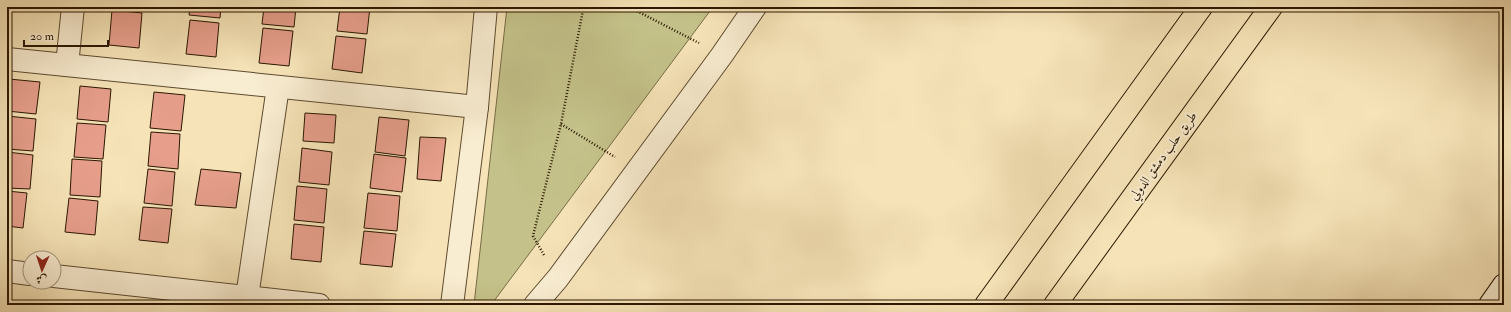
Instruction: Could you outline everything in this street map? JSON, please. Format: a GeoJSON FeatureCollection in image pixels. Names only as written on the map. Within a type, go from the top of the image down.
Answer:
{"type":"FeatureCollection","features":[{"type":"Feature","properties":{"kind":"highway"},"geometry":{"type":"LineString","coordinates":[[986,305],[1201,7]]}},
{"type":"Feature","properties":{"kind":"highway","name":"طريق حلب دمشق الدولي"},"geometry":{"type":"LineString","coordinates":[[1055,305],[1271,7]]}},
{"type":"Feature","properties":{"kind":"street"},"geometry":{"type":"LineString","coordinates":[[67,65],[73,7]]}},
{"type":"Feature","properties":{"kind":"street"},"geometry":{"type":"LineString","coordinates":[[452,305],[477,107],[486,7]]}},
{"type":"Feature","properties":{"kind":"street"},"geometry":{"type":"LineString","coordinates":[[535,305],[558,278],[722,55],[755,7]]}},
{"type":"Feature","properties":{"kind":"street"},"geometry":{"type":"LineString","coordinates":[[7,59],[278,88],[477,107]]}},
{"type":"Feature","properties":{"kind":"street"},"geometry":{"type":"LineString","coordinates":[[247,297],[278,88]]}},
{"type":"Feature","properties":{"kind":"street"},"geometry":{"type":"LineString","coordinates":[[7,271],[22,273]]}},
{"type":"Feature","properties":{"kind":"street"},"geometry":{"type":"LineString","coordinates":[[62,277],[319,305]]}},
{"type":"Feature","properties":{"kind":"street"},"geometry":{"type":"LineString","coordinates":[[1490,305],[1504,285]]}},
{"type":"Feature","properties":{"kind":"path"},"geometry":{"type":"LineString","coordinates":[[576,7],[590,11],[602,7]]}},
{"type":"Feature","properties":{"kind":"path"},"geometry":{"type":"LineString","coordinates":[[629,7],[722,55]]}},
{"type":"Feature","properties":{"kind":"path"},"geometry":{"type":"LineString","coordinates":[[558,278],[533,236],[561,124],[583,10]]}},
{"type":"Feature","properties":{"kind":"path"},"geometry":{"type":"LineString","coordinates":[[561,124],[636,170]]}},
{"type":"Feature","properties":{"kind":"shaded area"},"geometry":{"type":"Polygon","coordinates":[[[507,7],[713,7],[491,305],[474,305],[507,7]]]}},
{"type":"Feature","properties":{"kind":"building"},"geometry":{"type":"Polygon","coordinates":[[[114,7],[144,7],[144,11],[114,7]]]}},
{"type":"Feature","properties":{"kind":"building"},"geometry":{"type":"Polygon","coordinates":[[[190,7],[221,7],[220,18],[189,15],[190,7]]]}},
{"type":"Feature","properties":{"kind":"building"},"geometry":{"type":"Polygon","coordinates":[[[264,7],[296,7],[294,27],[262,24],[264,7]]]}},
{"type":"Feature","properties":{"kind":"building"},"geometry":{"type":"Polygon","coordinates":[[[340,7],[370,7],[367,34],[337,31],[340,7]]]}},
{"type":"Feature","properties":{"kind":"building"},"geometry":{"type":"Polygon","coordinates":[[[112,10],[142,13],[139,48],[109,45],[112,10]]]}},
{"type":"Feature","properties":{"kind":"building"},"geometry":{"type":"Polygon","coordinates":[[[190,20],[219,23],[216,57],[186,54],[190,20]]]}},
{"type":"Feature","properties":{"kind":"building"},"geometry":{"type":"Polygon","coordinates":[[[263,28],[293,31],[289,66],[259,63],[263,28]]]}},
{"type":"Feature","properties":{"kind":"building"},"geometry":{"type":"Polygon","coordinates":[[[336,36],[366,39],[362,73],[332,69],[336,36]]]}},
{"type":"Feature","properties":{"kind":"building"},"geometry":{"type":"Polygon","coordinates":[[[9,79],[40,82],[36,114],[7,111],[9,79]]]}},
{"type":"Feature","properties":{"kind":"building"},"geometry":{"type":"Polygon","coordinates":[[[80,86],[111,89],[108,122],[77,119],[80,86]]]}},
{"type":"Feature","properties":{"kind":"building"},"geometry":{"type":"Polygon","coordinates":[[[154,92],[185,95],[181,131],[150,128],[154,92]]]}},
{"type":"Feature","properties":{"kind":"building"},"geometry":{"type":"Polygon","coordinates":[[[305,113],[336,115],[334,143],[303,141],[305,113]]]}},
{"type":"Feature","properties":{"kind":"building"},"geometry":{"type":"Polygon","coordinates":[[[7,116],[36,119],[33,151],[7,149],[7,116]]]}},
{"type":"Feature","properties":{"kind":"building"},"geometry":{"type":"Polygon","coordinates":[[[379,117],[409,120],[405,156],[375,152],[379,117]]]}},
{"type":"Feature","properties":{"kind":"building"},"geometry":{"type":"Polygon","coordinates":[[[77,123],[106,125],[103,159],[74,157],[77,123]]]}},
{"type":"Feature","properties":{"kind":"building"},"geometry":{"type":"Polygon","coordinates":[[[151,132],[180,134],[178,169],[148,166],[151,132]]]}},
{"type":"Feature","properties":{"kind":"building"},"geometry":{"type":"Polygon","coordinates":[[[420,137],[446,138],[441,181],[417,179],[420,137]]]}},
{"type":"Feature","properties":{"kind":"building"},"geometry":{"type":"Polygon","coordinates":[[[302,148],[332,152],[329,185],[299,182],[302,148]]]}},
{"type":"Feature","properties":{"kind":"building"},"geometry":{"type":"Polygon","coordinates":[[[7,152],[33,155],[30,189],[7,188],[7,152]]]}},
{"type":"Feature","properties":{"kind":"building"},"geometry":{"type":"Polygon","coordinates":[[[374,154],[406,158],[402,192],[370,188],[374,154]]]}},
{"type":"Feature","properties":{"kind":"building"},"geometry":{"type":"Polygon","coordinates":[[[72,159],[102,161],[100,197],[70,195],[72,159]]]}},
{"type":"Feature","properties":{"kind":"building"},"geometry":{"type":"Polygon","coordinates":[[[148,169],[175,172],[172,206],[144,203],[148,169]]]}},
{"type":"Feature","properties":{"kind":"building"},"geometry":{"type":"Polygon","coordinates":[[[201,169],[241,173],[236,208],[195,205],[201,169]]]}},
{"type":"Feature","properties":{"kind":"building"},"geometry":{"type":"Polygon","coordinates":[[[297,186],[327,189],[324,223],[294,220],[297,186]]]}},
{"type":"Feature","properties":{"kind":"building"},"geometry":{"type":"Polygon","coordinates":[[[7,191],[27,193],[23,228],[7,226],[7,191]]]}},
{"type":"Feature","properties":{"kind":"building"},"geometry":{"type":"Polygon","coordinates":[[[368,193],[400,196],[397,231],[364,228],[368,193]]]}},
{"type":"Feature","properties":{"kind":"building"},"geometry":{"type":"Polygon","coordinates":[[[69,198],[98,201],[95,235],[65,232],[69,198]]]}},
{"type":"Feature","properties":{"kind":"building"},"geometry":{"type":"Polygon","coordinates":[[[143,207],[172,209],[168,243],[139,240],[143,207]]]}},
{"type":"Feature","properties":{"kind":"building"},"geometry":{"type":"Polygon","coordinates":[[[294,224],[324,227],[321,262],[291,259],[294,224]]]}},
{"type":"Feature","properties":{"kind":"building"},"geometry":{"type":"Polygon","coordinates":[[[364,231],[396,234],[392,267],[360,264],[364,231]]]}}]}
